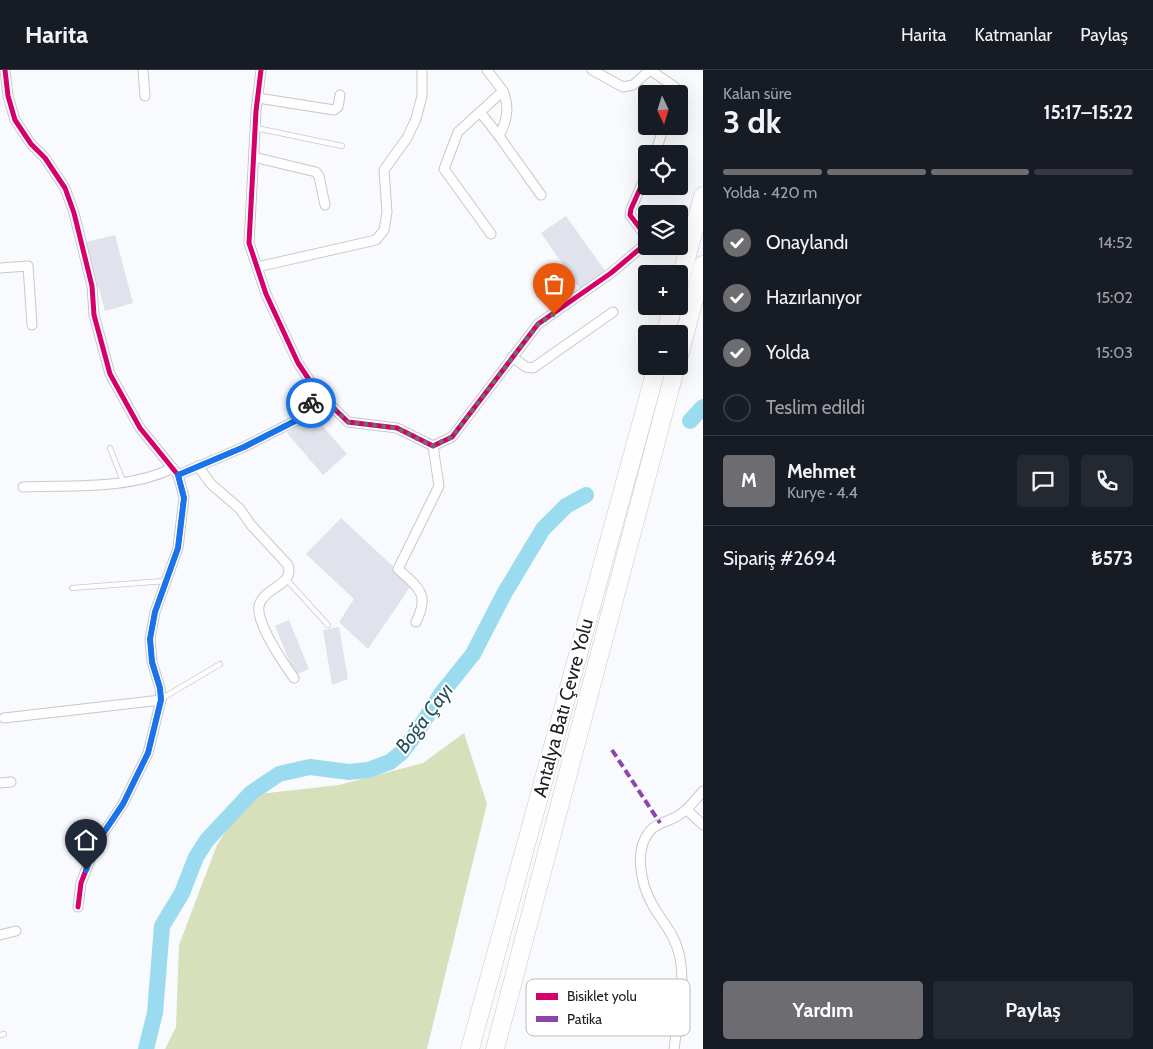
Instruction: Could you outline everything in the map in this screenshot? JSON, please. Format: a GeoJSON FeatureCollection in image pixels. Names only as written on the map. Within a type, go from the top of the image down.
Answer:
{"type":"FeatureCollection","features":[{"type":"Feature","properties":{"kind":"highway"},"geometry":{"type":"LineString","coordinates":[[684,265],[703,196]]}},
{"type":"Feature","properties":{"kind":"highway"},"geometry":{"type":"LineString","coordinates":[[687,325],[703,264]]}},
{"type":"Feature","properties":{"kind":"highway","name":"Antalya Batı Çevre Yolu"},"geometry":{"type":"LineString","coordinates":[[470,1049],[654,375]]}},
{"type":"Feature","properties":{"kind":"highway","name":"Antalya Batı Çevre Yolu"},"geometry":{"type":"LineString","coordinates":[[495,1049],[674,375]]}},
{"type":"Feature","properties":{"kind":"street"},"geometry":{"type":"LineString","coordinates":[[5,70],[4,92],[15,120],[31,144],[45,158],[65,188],[74,213],[92,286],[94,315],[110,374],[140,428],[175,471],[184,498],[178,548],[155,612],[150,639],[152,662],[160,688],[161,700],[148,753],[123,804],[96,844],[81,883],[78,907]]}},
{"type":"Feature","properties":{"kind":"street"},"geometry":{"type":"LineString","coordinates":[[143,70],[145,96]]}},
{"type":"Feature","properties":{"kind":"street"},"geometry":{"type":"LineString","coordinates":[[261,70],[255,128],[249,243],[266,294],[298,363],[318,393],[348,422],[397,428],[432,446]]}},
{"type":"Feature","properties":{"kind":"street"},"geometry":{"type":"LineString","coordinates":[[257,267],[376,240],[384,230],[387,212],[384,170],[407,138],[416,119],[422,96],[422,70]]}},
{"type":"Feature","properties":{"kind":"street"},"geometry":{"type":"LineString","coordinates":[[487,70],[503,91],[508,103],[506,122],[499,136]]}},
{"type":"Feature","properties":{"kind":"street"},"geometry":{"type":"LineString","coordinates":[[592,70],[623,87],[633,85],[650,70],[673,85]]}},
{"type":"Feature","properties":{"kind":"street"},"geometry":{"type":"LineString","coordinates":[[491,234],[444,170],[458,132],[503,91]]}},
{"type":"Feature","properties":{"kind":"street"},"geometry":{"type":"LineString","coordinates":[[258,98],[334,110],[338,107],[340,95]]}},
{"type":"Feature","properties":{"kind":"street"},"geometry":{"type":"LineString","coordinates":[[480,112],[541,194]]}},
{"type":"Feature","properties":{"kind":"street"},"geometry":{"type":"LineString","coordinates":[[254,157],[316,172],[319,176],[325,205]]}},
{"type":"Feature","properties":{"kind":"street"},"geometry":{"type":"LineString","coordinates":[[432,446],[452,437],[538,324],[611,274],[643,246],[645,235],[632,220],[630,210],[638,193]]}},
{"type":"Feature","properties":{"kind":"street"},"geometry":{"type":"LineString","coordinates":[[0,268],[28,266],[32,325]]}},
{"type":"Feature","properties":{"kind":"street"},"geometry":{"type":"LineString","coordinates":[[512,357],[526,367],[533,368],[613,312]]}},
{"type":"Feature","properties":{"kind":"street"},"geometry":{"type":"LineString","coordinates":[[23,487],[123,481],[146,478],[198,466],[244,447],[301,418],[318,393]]}},
{"type":"Feature","properties":{"kind":"street"},"geometry":{"type":"LineString","coordinates":[[416,622],[422,610],[422,595],[415,584],[398,569],[439,486],[432,446]]}},
{"type":"Feature","properties":{"kind":"street"},"geometry":{"type":"LineString","coordinates":[[198,466],[211,484],[240,509],[251,525],[288,565],[289,572],[286,580],[265,595],[259,610],[264,626],[294,678]]}},
{"type":"Feature","properties":{"kind":"street"},"geometry":{"type":"LineString","coordinates":[[4,718],[161,700]]}},
{"type":"Feature","properties":{"kind":"street"},"geometry":{"type":"LineString","coordinates":[[0,783],[11,782]]}},
{"type":"Feature","properties":{"kind":"street"},"geometry":{"type":"LineString","coordinates":[[681,979],[679,952],[671,932],[651,904],[641,878],[640,852],[649,832],[660,823],[677,817],[687,810],[703,791]]}},
{"type":"Feature","properties":{"kind":"street"},"geometry":{"type":"LineString","coordinates":[[687,810],[703,825]]}},
{"type":"Feature","properties":{"kind":"street"},"geometry":{"type":"LineString","coordinates":[[0,935],[16,931]]}},
{"type":"Feature","properties":{"kind":"street"},"geometry":{"type":"LineString","coordinates":[[674,1049],[675,1036]]}},
{"type":"Feature","properties":{"kind":"lane"},"geometry":{"type":"LineString","coordinates":[[255,128],[342,146]]}},
{"type":"Feature","properties":{"kind":"lane"},"geometry":{"type":"LineString","coordinates":[[110,448],[123,481]]}},
{"type":"Feature","properties":{"kind":"lane"},"geometry":{"type":"LineString","coordinates":[[286,580],[328,625]]}},
{"type":"Feature","properties":{"kind":"lane"},"geometry":{"type":"LineString","coordinates":[[72,588],[166,581]]}},
{"type":"Feature","properties":{"kind":"lane"},"geometry":{"type":"LineString","coordinates":[[161,700],[220,664]]}},
{"type":"Feature","properties":{"kind":"green space"},"geometry":{"type":"Polygon","coordinates":[[[464,733],[487,804],[427,1049],[165,1049],[176,1027],[179,945],[217,845],[249,795],[339,785],[423,763],[464,733]]]}},
{"type":"Feature","properties":{"kind":"building"},"geometry":{"type":"Polygon","coordinates":[[[566,216],[605,271],[580,289],[541,233],[566,216]]]}},
{"type":"Feature","properties":{"kind":"building"},"geometry":{"type":"Polygon","coordinates":[[[115,235],[133,303],[105,311],[86,242],[115,235]]]}},
{"type":"Feature","properties":{"kind":"building"},"geometry":{"type":"Polygon","coordinates":[[[311,413],[347,454],[323,475],[287,433],[311,413]]]}},
{"type":"Feature","properties":{"kind":"building"},"geometry":{"type":"Polygon","coordinates":[[[341,518],[412,584],[368,649],[339,622],[354,599],[306,554],[341,518]]]}},
{"type":"Feature","properties":{"kind":"building"},"geometry":{"type":"Polygon","coordinates":[[[289,620],[309,669],[295,675],[275,626],[289,620]]]}},
{"type":"Feature","properties":{"kind":"building"},"geometry":{"type":"Polygon","coordinates":[[[339,627],[348,679],[332,685],[323,630],[339,627]]]}},
{"type":"Feature","properties":{"kind":"waterway","name":"Boğa Çayı"},"geometry":{"type":"LineString","coordinates":[[690,421],[703,407]]}},
{"type":"Feature","properties":{"kind":"waterway","name":"Boğa Çayı"},"geometry":{"type":"LineString","coordinates":[[146,1049],[155,1013],[162,926],[182,893],[196,857],[207,840],[251,793],[279,774],[310,767],[349,772],[368,770],[390,762],[401,753],[441,694],[473,654],[504,594],[543,529],[566,506],[586,495]]}},
{"type":"Feature","properties":{"kind":"marked path"},"geometry":{"type":"LineString","coordinates":[[612,750],[660,823]]}},
{"type":"Feature","properties":{"kind":"cycle path"},"geometry":{"type":"LineString","coordinates":[[5,70],[8,96],[15,120],[31,144],[45,158],[65,188],[74,213],[92,286],[94,315],[110,374],[140,428],[178,475],[184,497],[178,548],[155,612],[150,639],[152,662],[160,688],[161,700],[148,753],[123,804],[96,844],[81,883],[78,907]]}},
{"type":"Feature","properties":{"kind":"cycle path"},"geometry":{"type":"LineString","coordinates":[[261,70],[256,111],[249,243],[266,294],[298,363],[318,393],[348,422],[397,428],[433,446],[452,437],[538,324],[611,273],[643,246],[645,235],[630,215],[638,193]]}},
{"type":"Feature","properties":{"kind":"way so far"},"geometry":{"type":"LineString","coordinates":[[311,403],[318,393],[348,422],[397,428],[432,446],[452,437],[538,324],[554,314]]}},
{"type":"Feature","properties":{"kind":"route"},"geometry":{"type":"LineString","coordinates":[[86,870],[96,844],[123,804],[148,753],[161,700],[160,688],[152,662],[150,639],[155,612],[178,548],[184,498],[178,475],[244,447],[301,418],[311,403]]}}]}
